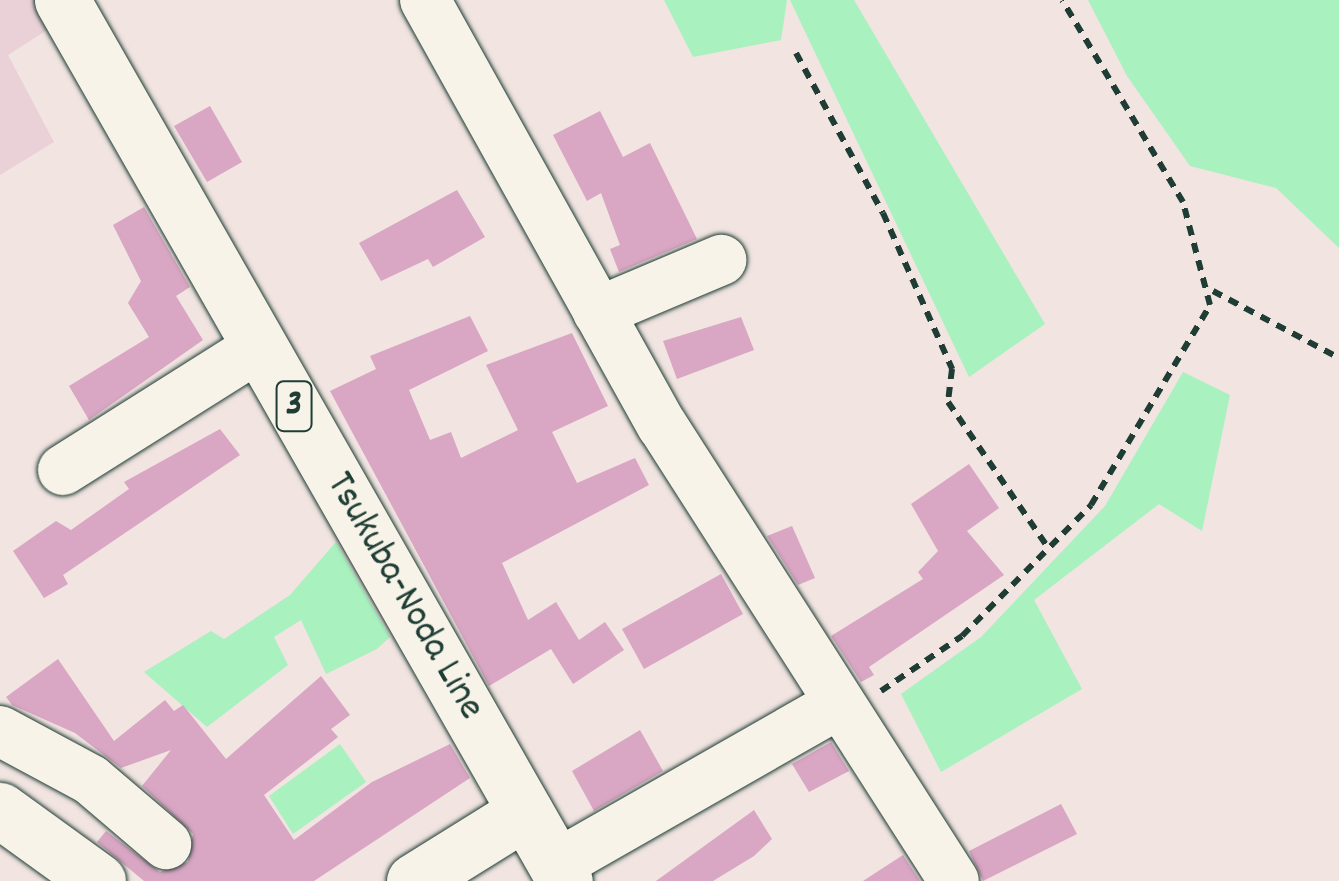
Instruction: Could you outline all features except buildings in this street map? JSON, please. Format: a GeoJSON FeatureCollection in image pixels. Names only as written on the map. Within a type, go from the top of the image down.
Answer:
{"type":"FeatureCollection","features":[{"type":"Feature","properties":{"kind":"main road","name":"Tsukuba-Noda Line"},"geometry":{"type":"LineString","coordinates":[[62,0],[560,873]]}},
{"type":"Feature","properties":{"kind":"main road"},"geometry":{"type":"LineString","coordinates":[[0,810],[98,881]]}},
{"type":"Feature","properties":{"kind":"main road"},"geometry":{"type":"LineString","coordinates":[[414,881],[525,812]]}},
{"type":"Feature","properties":{"kind":"street"},"geometry":{"type":"LineString","coordinates":[[425,0],[598,312],[841,710],[954,881]]}},
{"type":"Feature","properties":{"kind":"street"},"geometry":{"type":"LineString","coordinates":[[598,312],[721,260]]}},
{"type":"Feature","properties":{"kind":"street"},"geometry":{"type":"LineString","coordinates":[[63,470],[260,346]]}},
{"type":"Feature","properties":{"kind":"street"},"geometry":{"type":"LineString","coordinates":[[560,873],[841,710]]}},
{"type":"Feature","properties":{"kind":"street"},"geometry":{"type":"LineString","coordinates":[[0,731],[91,780],[166,844]]}},
{"type":"Feature","properties":{"kind":"path"},"geometry":{"type":"LineString","coordinates":[[1062,0],[1183,202],[1213,290],[1339,358]]}},
{"type":"Feature","properties":{"kind":"path"},"geometry":{"type":"LineString","coordinates":[[796,53],[952,368],[948,402],[1049,549]]}},
{"type":"Feature","properties":{"kind":"path"},"geometry":{"type":"LineString","coordinates":[[841,710],[962,636],[1091,506],[1213,290]]}},
{"type":"Feature","properties":{"kind":"shaded area"},"geometry":{"type":"Polygon","coordinates":[[[0,0],[40,0],[55,25],[8,55],[54,142],[0,175],[0,0]]]}},
{"type":"Feature","properties":{"kind":"green space"},"geometry":{"type":"Polygon","coordinates":[[[664,0],[787,0],[781,40],[693,57],[664,0]]]}},
{"type":"Feature","properties":{"kind":"green space"},"geometry":{"type":"Polygon","coordinates":[[[790,0],[854,0],[1045,324],[969,377],[790,0]]]}},
{"type":"Feature","properties":{"kind":"green space"},"geometry":{"type":"Polygon","coordinates":[[[1088,0],[1339,0],[1339,248],[1276,188],[1190,166],[1127,76],[1088,0]]]}},
{"type":"Feature","properties":{"kind":"green space"},"geometry":{"type":"Polygon","coordinates":[[[1183,372],[1230,395],[1202,531],[1159,504],[1034,600],[1082,689],[941,772],[901,694],[981,637],[1105,506],[1183,372]]]}},
{"type":"Feature","properties":{"kind":"green space"},"geometry":{"type":"Polygon","coordinates":[[[336,542],[390,637],[377,649],[326,674],[301,620],[274,637],[288,665],[207,727],[144,672],[211,631],[224,639],[290,595],[336,542]]]}},
{"type":"Feature","properties":{"kind":"green space"},"geometry":{"type":"Polygon","coordinates":[[[340,744],[366,782],[293,834],[269,796],[340,744]]]}}]}
